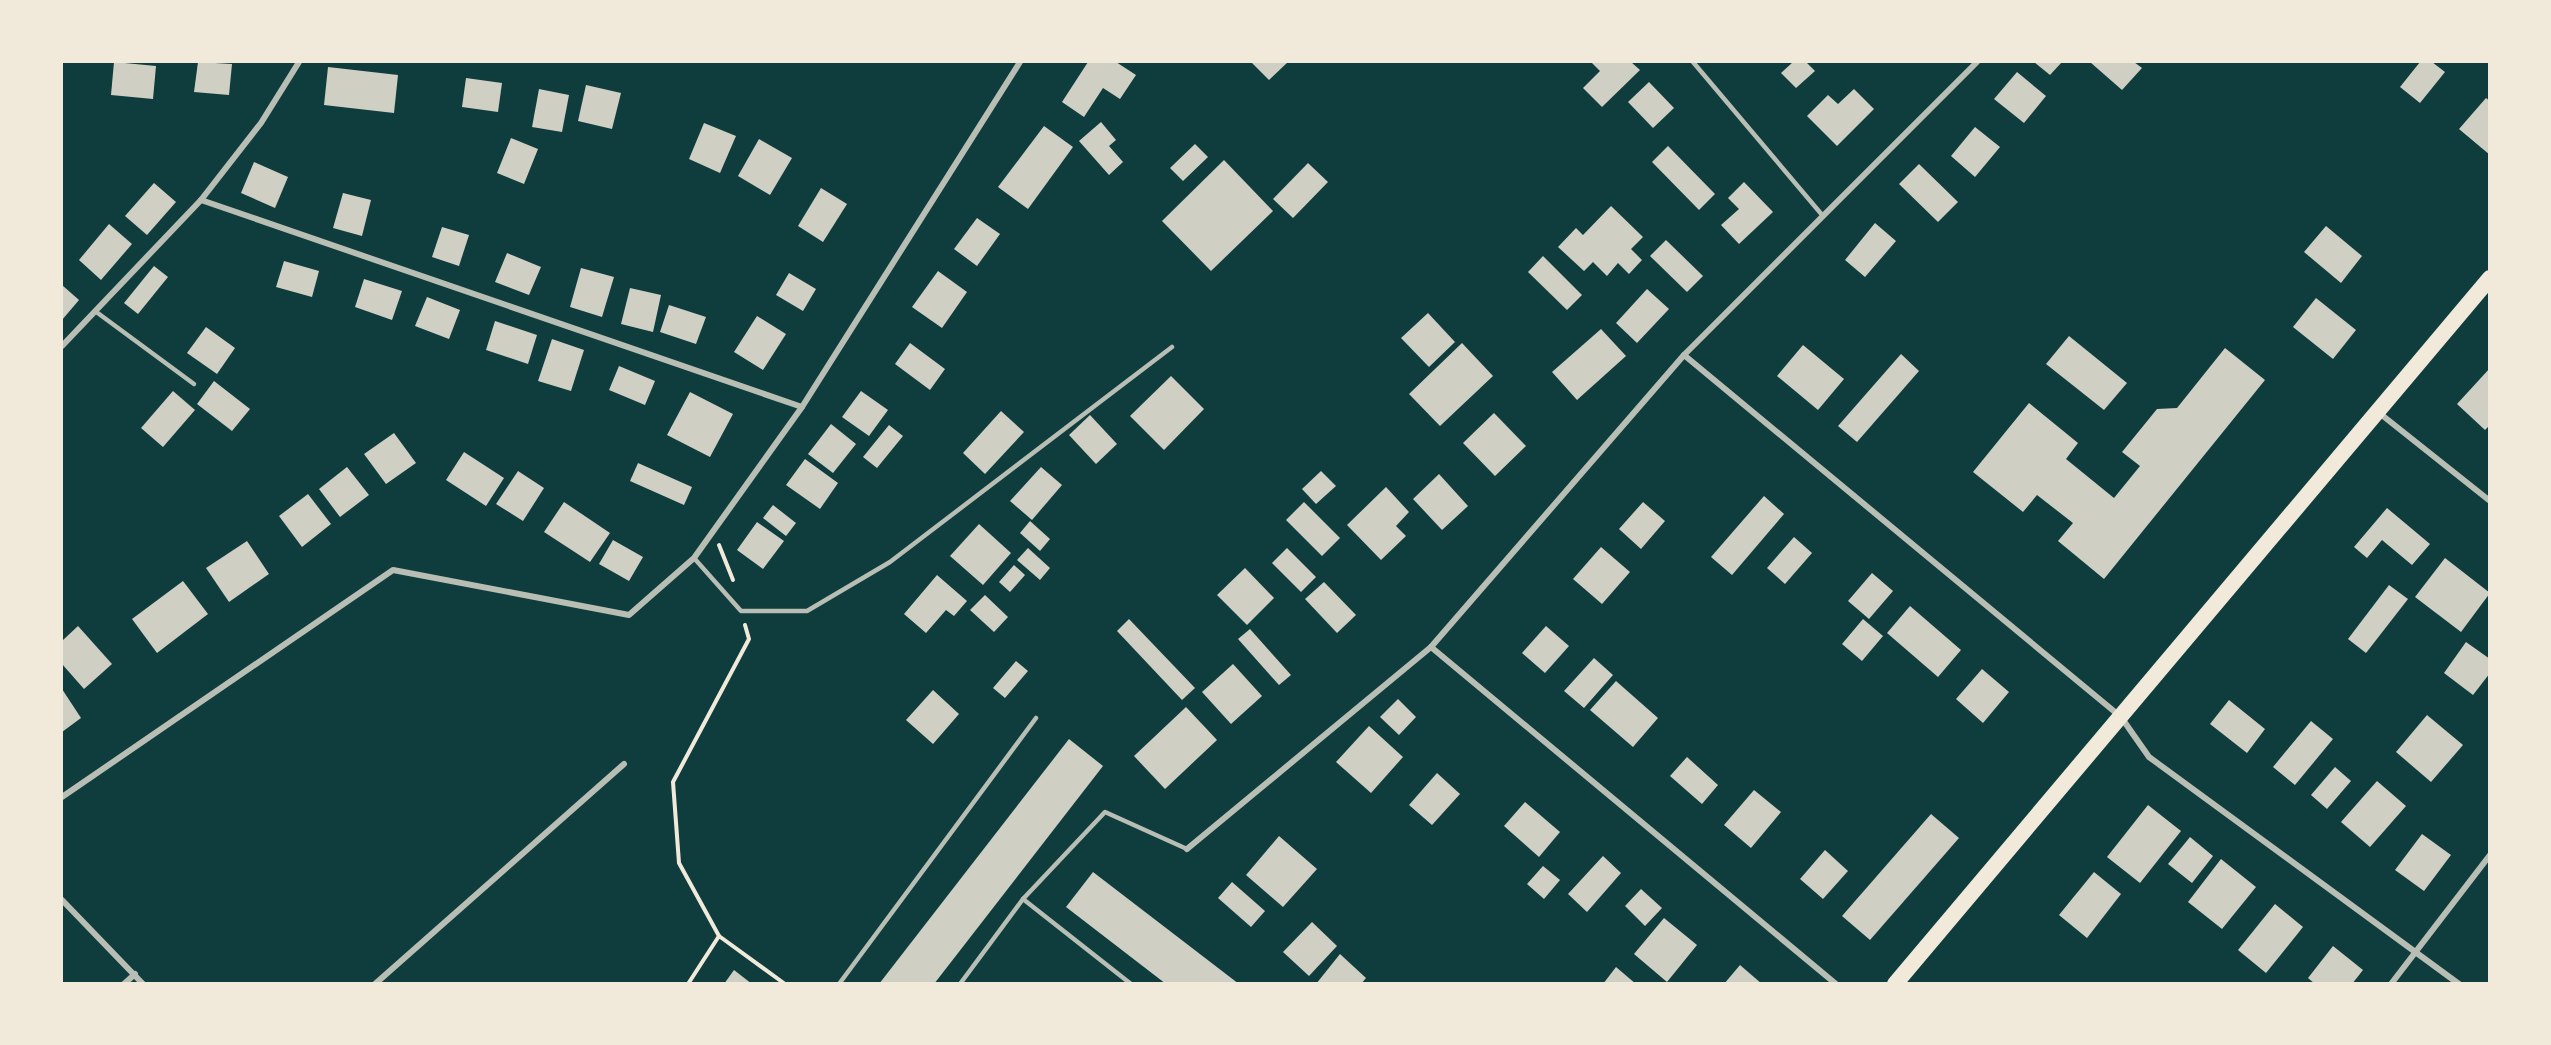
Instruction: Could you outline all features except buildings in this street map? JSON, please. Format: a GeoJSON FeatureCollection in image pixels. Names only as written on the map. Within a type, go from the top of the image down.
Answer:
{"type":"FeatureCollection","features":[{"type":"Feature","properties":{"kind":"highway"},"geometry":{"type":"LineString","coordinates":[[1895,984],[2490,278]]}},
{"type":"Feature","properties":{"kind":"street"},"geometry":{"type":"LineString","coordinates":[[62,346],[201,200],[261,123],[299,62]]}},
{"type":"Feature","properties":{"kind":"street"},"geometry":{"type":"LineString","coordinates":[[62,797],[393,570],[629,615],[694,558],[802,408],[1020,62]]}},
{"type":"Feature","properties":{"kind":"street"},"geometry":{"type":"LineString","coordinates":[[1187,849],[1431,647],[1684,355],[1977,62]]}},
{"type":"Feature","properties":{"kind":"street"},"geometry":{"type":"LineString","coordinates":[[201,200],[802,408]]}},
{"type":"Feature","properties":{"kind":"street"},"geometry":{"type":"LineString","coordinates":[[1684,355],[2121,717],[2149,757],[2459,984]]}},
{"type":"Feature","properties":{"kind":"street"},"geometry":{"type":"LineString","coordinates":[[2378,411],[2490,501]]}},
{"type":"Feature","properties":{"kind":"street"},"geometry":{"type":"LineString","coordinates":[[1431,647],[1836,984]]}},
{"type":"Feature","properties":{"kind":"street"},"geometry":{"type":"LineString","coordinates":[[375,984],[624,764]]}},
{"type":"Feature","properties":{"kind":"street"},"geometry":{"type":"LineString","coordinates":[[2391,984],[2490,855]]}},
{"type":"Feature","properties":{"kind":"street"},"geometry":{"type":"LineString","coordinates":[[62,900],[143,984]]}},
{"type":"Feature","properties":{"kind":"street"},"geometry":{"type":"LineString","coordinates":[[124,984],[135,975]]}},
{"type":"Feature","properties":{"kind":"lane"},"geometry":{"type":"LineString","coordinates":[[1693,62],[1823,216]]}},
{"type":"Feature","properties":{"kind":"lane"},"geometry":{"type":"LineString","coordinates":[[95,311],[194,384]]}},
{"type":"Feature","properties":{"kind":"lane"},"geometry":{"type":"LineString","coordinates":[[694,558],[741,611],[807,611],[890,562],[1172,347]]}},
{"type":"Feature","properties":{"kind":"lane"},"geometry":{"type":"LineString","coordinates":[[839,984],[1036,718]]}},
{"type":"Feature","properties":{"kind":"lane"},"geometry":{"type":"LineString","coordinates":[[960,984],[1023,900],[1105,812],[1187,849]]}},
{"type":"Feature","properties":{"kind":"lane"},"geometry":{"type":"LineString","coordinates":[[1023,900],[1131,984]]}},
{"type":"Feature","properties":{"kind":"path"},"geometry":{"type":"LineString","coordinates":[[713,531],[730,568],[749,639],[673,782],[679,863],[719,936],[785,984]]}},
{"type":"Feature","properties":{"kind":"path"},"geometry":{"type":"LineString","coordinates":[[688,984],[719,936]]}}]}
